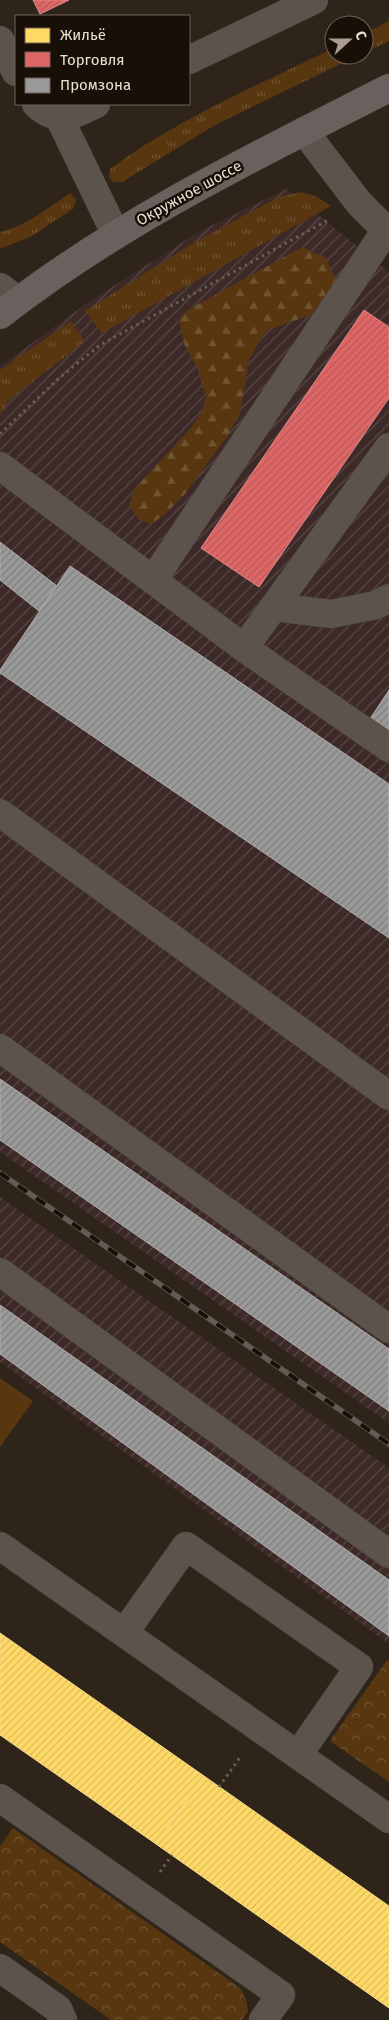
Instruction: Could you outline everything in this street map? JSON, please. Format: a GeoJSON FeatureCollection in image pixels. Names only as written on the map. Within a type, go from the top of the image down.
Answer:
{"type":"FeatureCollection","features":[{"type":"Feature","properties":{"kind":"main road","name":"Окружное шоссе"},"geometry":{"type":"LineString","coordinates":[[6,301],[46,280],[116,235],[211,179],[389,88]]}},
{"type":"Feature","properties":{"kind":"lane"},"geometry":{"type":"LineString","coordinates":[[190,60],[314,0]]}},
{"type":"Feature","properties":{"kind":"lane"},"geometry":{"type":"LineString","coordinates":[[0,40],[15,70]]}},
{"type":"Feature","properties":{"kind":"lane"},"geometry":{"type":"LineString","coordinates":[[47,110],[73,114],[94,105]]}},
{"type":"Feature","properties":{"kind":"lane"},"geometry":{"type":"LineString","coordinates":[[47,110],[116,235]]}},
{"type":"Feature","properties":{"kind":"lane"},"geometry":{"type":"LineString","coordinates":[[153,580],[388,230],[359,203],[304,131]]}},
{"type":"Feature","properties":{"kind":"lane"},"geometry":{"type":"LineString","coordinates":[[244,648],[389,447]]}},
{"type":"Feature","properties":{"kind":"lane"},"geometry":{"type":"LineString","coordinates":[[0,466],[244,648],[389,748]]}},
{"type":"Feature","properties":{"kind":"lane"},"geometry":{"type":"LineString","coordinates":[[274,607],[331,614],[376,605],[389,598]]}},
{"type":"Feature","properties":{"kind":"lane"},"geometry":{"type":"LineString","coordinates":[[0,814],[389,1096]]}},
{"type":"Feature","properties":{"kind":"lane"},"geometry":{"type":"LineString","coordinates":[[0,1048],[389,1329]]}},
{"type":"Feature","properties":{"kind":"lane"},"geometry":{"type":"LineString","coordinates":[[0,1272],[389,1554]]}},
{"type":"Feature","properties":{"kind":"lane"},"geometry":{"type":"LineString","coordinates":[[0,1546],[389,1819]]}},
{"type":"Feature","properties":{"kind":"lane"},"geometry":{"type":"LineString","coordinates":[[124,1633],[186,1546],[328,1645],[360,1668],[298,1755]]}},
{"type":"Feature","properties":{"kind":"lane"},"geometry":{"type":"LineString","coordinates":[[0,1798],[281,1995],[263,2020]]}},
{"type":"Feature","properties":{"kind":"lane"},"geometry":{"type":"LineString","coordinates":[[0,1968],[58,2009],[63,2020]]}},
{"type":"Feature","properties":{"kind":"path"},"geometry":{"type":"LineString","coordinates":[[0,434],[58,379],[100,345],[359,203]]}},
{"type":"Feature","properties":{"kind":"path"},"geometry":{"type":"LineString","coordinates":[[220,1787],[260,1728]]}},
{"type":"Feature","properties":{"kind":"shaded area"},"geometry":{"type":"Polygon","coordinates":[[[286,189],[389,272],[389,1423],[0,1152],[0,366],[90,301],[200,231],[286,189]]]}},
{"type":"Feature","properties":{"kind":"shaded area"},"geometry":{"type":"Polygon","coordinates":[[[0,1197],[389,1468],[389,1644],[0,1362],[0,1197]]]}},
{"type":"Feature","properties":{"kind":"green space"},"geometry":{"type":"Polygon","coordinates":[[[389,21],[389,41],[374,48],[374,29],[389,21]]]}},
{"type":"Feature","properties":{"kind":"green space"},"geometry":{"type":"Polygon","coordinates":[[[324,53],[324,65],[338,65],[215,125],[122,182],[114,182],[109,178],[110,169],[136,151],[191,118],[324,53]]]}},
{"type":"Feature","properties":{"kind":"green space"},"geometry":{"type":"Polygon","coordinates":[[[301,192],[316,196],[331,206],[102,333],[85,311],[195,242],[279,197],[301,192]]]}},
{"type":"Feature","properties":{"kind":"green space"},"geometry":{"type":"Polygon","coordinates":[[[70,193],[76,200],[73,209],[30,237],[0,249],[0,232],[28,221],[70,193]]]}},
{"type":"Feature","properties":{"kind":"green space"},"geometry":{"type":"Polygon","coordinates":[[[302,247],[326,258],[340,290],[332,307],[266,331],[249,359],[240,414],[226,438],[184,495],[164,515],[151,524],[139,520],[129,505],[136,487],[191,428],[202,412],[206,396],[197,367],[185,346],[179,319],[186,311],[302,247]]]}},
{"type":"Feature","properties":{"kind":"green space"},"geometry":{"type":"Polygon","coordinates":[[[71,321],[85,341],[8,401],[0,415],[0,370],[71,321]]]}},
{"type":"Feature","properties":{"kind":"green space"},"geometry":{"type":"Polygon","coordinates":[[[0,1378],[33,1401],[0,1447],[0,1378]]]}},
{"type":"Feature","properties":{"kind":"green space"},"geometry":{"type":"Polygon","coordinates":[[[387,1660],[389,1661],[389,1782],[330,1741],[387,1660]]]}},
{"type":"Feature","properties":{"kind":"green space"},"geometry":{"type":"Polygon","coordinates":[[[13,1828],[240,1988],[246,1999],[248,2011],[242,2020],[111,2020],[0,1942],[0,1846],[13,1828]]]}},
{"type":"Feature","properties":{"kind":"building: Жильё"},"geometry":{"type":"Polygon","coordinates":[[[0,1633],[204,1776],[156,1844],[0,1735],[0,1633]]]}},
{"type":"Feature","properties":{"kind":"building: Жильё"},"geometry":{"type":"Polygon","coordinates":[[[204,1776],[389,1906],[389,2008],[156,1844],[204,1776]]]}},
{"type":"Feature","properties":{"kind":"building: Торговля"},"geometry":{"type":"Polygon","coordinates":[[[33,0],[69,0],[40,14],[33,0]]]}},
{"type":"Feature","properties":{"kind":"building: Торговля"},"geometry":{"type":"Polygon","coordinates":[[[364,310],[389,327],[389,398],[259,587],[201,548],[364,310]]]}},
{"type":"Feature","properties":{"kind":"building: Промзона"},"geometry":{"type":"Polygon","coordinates":[[[0,542],[57,586],[39,611],[0,580],[0,542]]]}},
{"type":"Feature","properties":{"kind":"building: Промзона"},"geometry":{"type":"Polygon","coordinates":[[[70,566],[389,784],[389,938],[0,673],[0,670],[70,566]]]}},
{"type":"Feature","properties":{"kind":"building: Промзона"},"geometry":{"type":"Polygon","coordinates":[[[389,690],[389,731],[370,719],[389,690]]]}},
{"type":"Feature","properties":{"kind":"building: Промзона"},"geometry":{"type":"Polygon","coordinates":[[[0,1079],[389,1349],[389,1411],[0,1140],[0,1079]]]}},
{"type":"Feature","properties":{"kind":"building: Промзона"},"geometry":{"type":"Polygon","coordinates":[[[0,1305],[389,1580],[389,1636],[0,1354],[0,1305]]]}},
{"type":"Feature","properties":{"kind":"railway"},"geometry":{"type":"LineString","coordinates":[[0,1173],[389,1444]]}}]}
